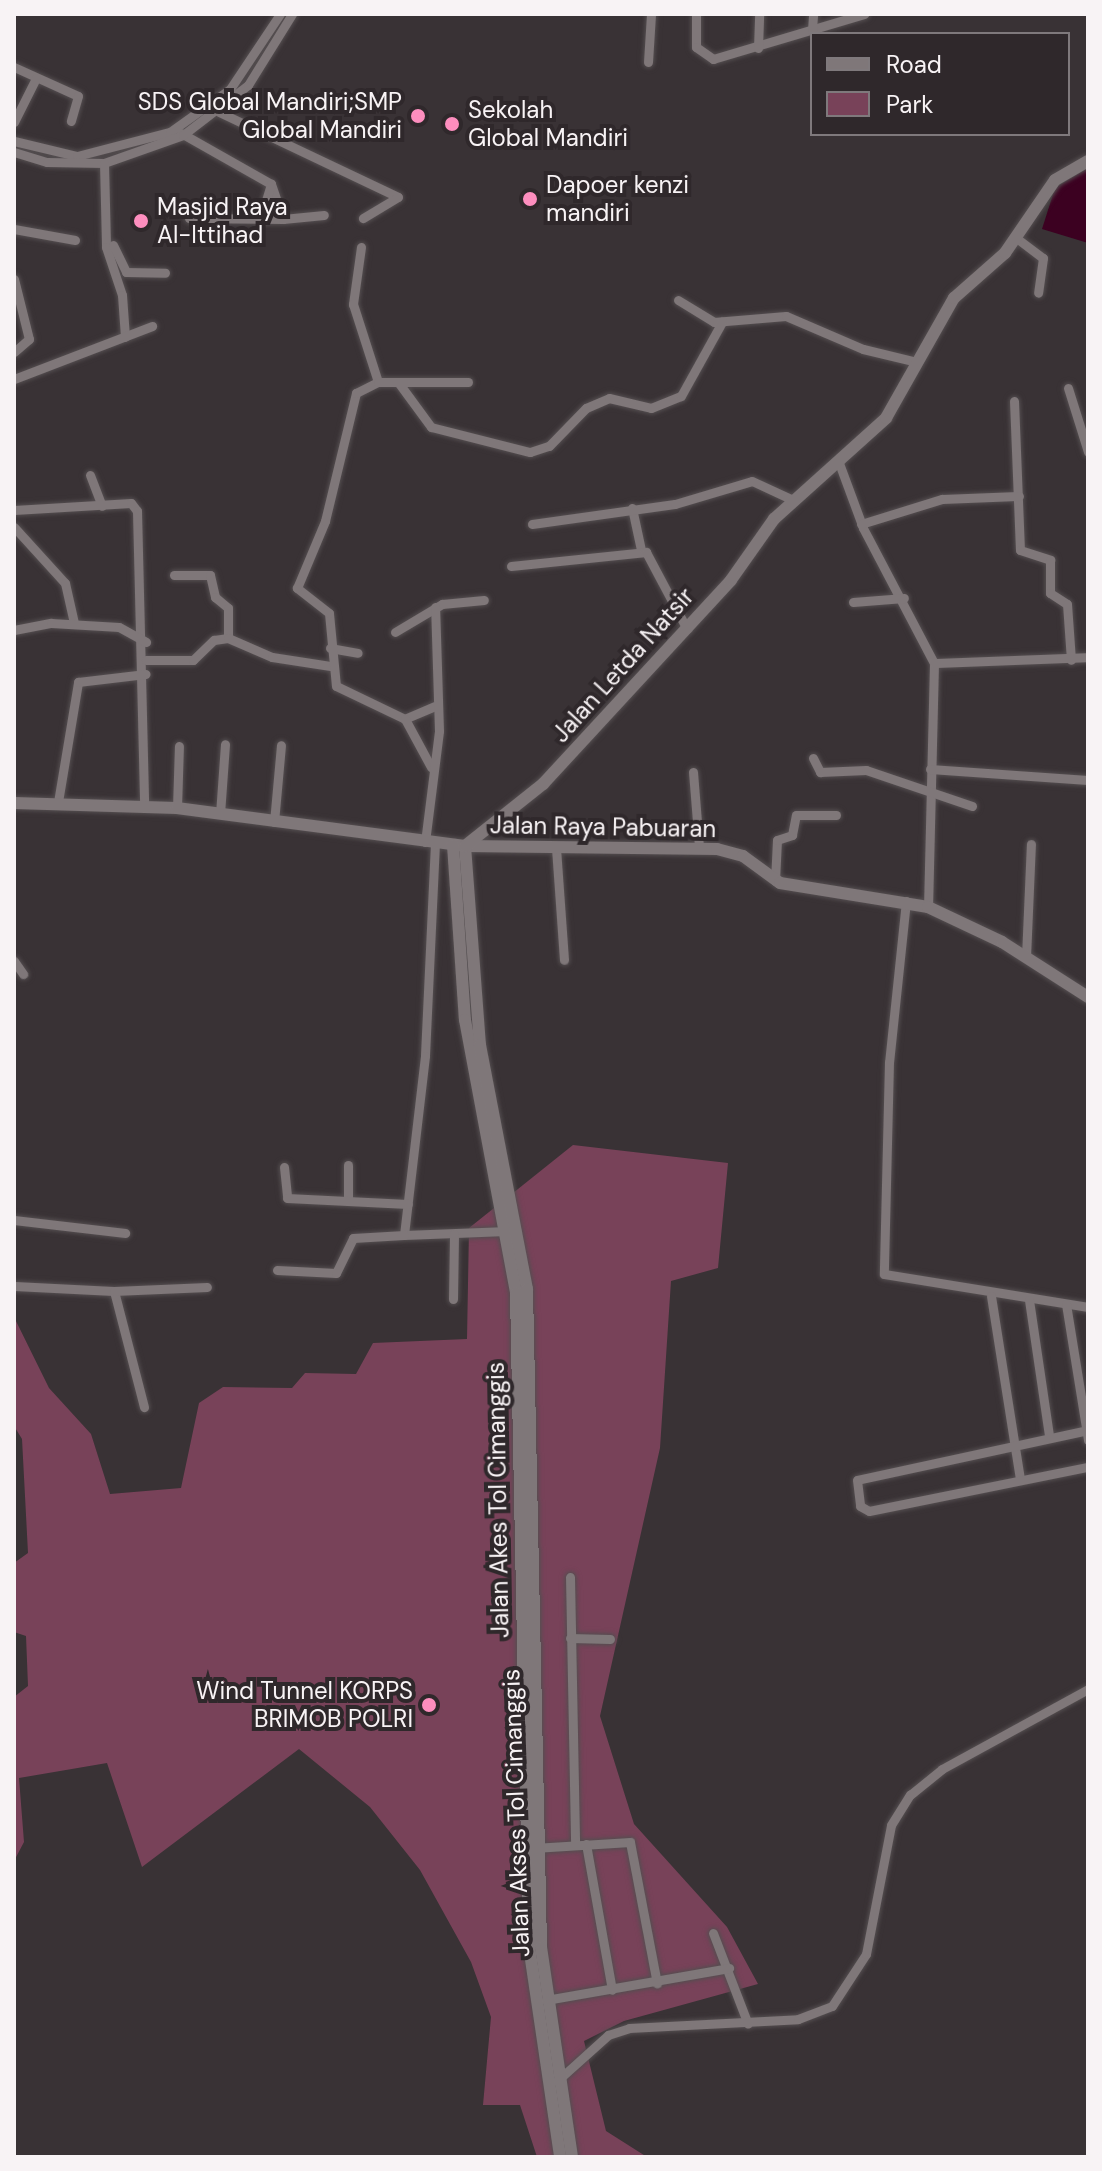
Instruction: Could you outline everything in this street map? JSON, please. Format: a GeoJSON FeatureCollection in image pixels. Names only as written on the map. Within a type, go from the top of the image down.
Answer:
{"type":"FeatureCollection","features":[{"type":"Feature","properties":{"kind":"main road","name":"Jalan Letda Natsir"},"geometry":{"type":"LineString","coordinates":[[459,846],[543,784],[687,629],[793,500],[839,463],[895,407],[954,298],[1015,237],[1055,180],[1088,161]]}},
{"type":"Feature","properties":{"kind":"main road"},"geometry":{"type":"LineString","coordinates":[[14,803],[177,808],[459,846]]}},
{"type":"Feature","properties":{"kind":"main road","name":"Jalan Raya Pabuaran"},"geometry":{"type":"LineString","coordinates":[[459,846],[699,846],[743,856],[775,881],[928,907],[1026,957],[1088,997]]}},
{"type":"Feature","properties":{"kind":"main road","name":"Jalan Akes Tol Cimanggis"},"geometry":{"type":"LineString","coordinates":[[459,846],[465,1020],[507,1231],[516,1293],[532,1847],[529,1946],[551,2083]]}},
{"type":"Feature","properties":{"kind":"main road","name":"Jalan Akses Tol Cimanggis"},"geometry":{"type":"LineString","coordinates":[[459,846],[480,1045],[527,1289],[532,1847],[551,2083],[562,2152]]}},
{"type":"Feature","properties":{"kind":"street"},"geometry":{"type":"LineString","coordinates":[[14,141],[77,156],[179,132],[230,89],[280,14]]}},
{"type":"Feature","properties":{"kind":"street"},"geometry":{"type":"LineString","coordinates":[[14,152],[47,162],[107,162],[179,132],[219,112],[248,85],[292,14]]}},
{"type":"Feature","properties":{"kind":"street"},"geometry":{"type":"LineString","coordinates":[[648,62],[651,14]]}},
{"type":"Feature","properties":{"kind":"street"},"geometry":{"type":"LineString","coordinates":[[696,14],[702,56],[758,48],[864,14]]}},
{"type":"Feature","properties":{"kind":"street"},"geometry":{"type":"LineString","coordinates":[[758,48],[759,14]]}},
{"type":"Feature","properties":{"kind":"street"},"geometry":{"type":"LineString","coordinates":[[812,30],[813,14]]}},
{"type":"Feature","properties":{"kind":"street"},"geometry":{"type":"LineString","coordinates":[[14,67],[78,96],[71,121]]}},
{"type":"Feature","properties":{"kind":"street"},"geometry":{"type":"LineString","coordinates":[[14,122],[36,78]]}},
{"type":"Feature","properties":{"kind":"street"},"geometry":{"type":"LineString","coordinates":[[219,112],[398,197],[363,218]]}},
{"type":"Feature","properties":{"kind":"street"},"geometry":{"type":"LineString","coordinates":[[179,132],[271,184],[283,219]]}},
{"type":"Feature","properties":{"kind":"street"},"geometry":{"type":"LineString","coordinates":[[107,162],[118,264],[137,277],[165,273]]}},
{"type":"Feature","properties":{"kind":"street"},"geometry":{"type":"LineString","coordinates":[[107,162],[106,247],[122,295],[125,337]]}},
{"type":"Feature","properties":{"kind":"street"},"geometry":{"type":"LineString","coordinates":[[260,220],[271,184]]}},
{"type":"Feature","properties":{"kind":"street"},"geometry":{"type":"LineString","coordinates":[[189,218],[260,220],[324,215]]}},
{"type":"Feature","properties":{"kind":"street"},"geometry":{"type":"LineString","coordinates":[[14,229],[75,240]]}},
{"type":"Feature","properties":{"kind":"street"},"geometry":{"type":"LineString","coordinates":[[1015,237],[1043,258],[1038,293]]}},
{"type":"Feature","properties":{"kind":"street"},"geometry":{"type":"LineString","coordinates":[[361,247],[353,304],[378,382]]}},
{"type":"Feature","properties":{"kind":"street"},"geometry":{"type":"LineString","coordinates":[[14,279],[29,331],[14,352]]}},
{"type":"Feature","properties":{"kind":"street"},"geometry":{"type":"LineString","coordinates":[[678,300],[722,322],[786,316],[863,349],[917,362]]}},
{"type":"Feature","properties":{"kind":"street"},"geometry":{"type":"LineString","coordinates":[[398,382],[431,427],[530,452],[549,446],[586,408],[609,398],[651,408],[681,396],[722,322]]}},
{"type":"Feature","properties":{"kind":"street"},"geometry":{"type":"LineString","coordinates":[[14,379],[152,326]]}},
{"type":"Feature","properties":{"kind":"street"},"geometry":{"type":"LineString","coordinates":[[431,767],[405,719],[336,686],[330,666],[329,613],[299,594],[298,582],[325,521],[356,393],[378,382],[468,382]]}},
{"type":"Feature","properties":{"kind":"street"},"geometry":{"type":"LineString","coordinates":[[1068,388],[1088,452]]}},
{"type":"Feature","properties":{"kind":"street"},"geometry":{"type":"LineString","coordinates":[[1014,401],[1020,550],[1050,560],[1050,593],[1067,604],[1071,660]]}},
{"type":"Feature","properties":{"kind":"street"},"geometry":{"type":"LineString","coordinates":[[839,463],[861,524],[904,598],[934,663],[928,796],[928,907]]}},
{"type":"Feature","properties":{"kind":"street"},"geometry":{"type":"LineString","coordinates":[[90,475],[102,506]]}},
{"type":"Feature","properties":{"kind":"street"},"geometry":{"type":"LineString","coordinates":[[532,524],[682,503],[752,481],[793,500]]}},
{"type":"Feature","properties":{"kind":"street"},"geometry":{"type":"LineString","coordinates":[[861,524],[942,499],[1019,496]]}},
{"type":"Feature","properties":{"kind":"street"},"geometry":{"type":"LineString","coordinates":[[14,510],[131,503],[137,511],[146,642],[144,805]]}},
{"type":"Feature","properties":{"kind":"street"},"geometry":{"type":"LineString","coordinates":[[632,508],[641,550],[659,564],[687,629]]}},
{"type":"Feature","properties":{"kind":"street"},"geometry":{"type":"LineString","coordinates":[[14,527],[65,583],[74,623]]}},
{"type":"Feature","properties":{"kind":"street"},"geometry":{"type":"LineString","coordinates":[[511,566],[641,550]]}},
{"type":"Feature","properties":{"kind":"street"},"geometry":{"type":"LineString","coordinates":[[174,575],[210,575],[215,597],[228,608],[228,638]]}},
{"type":"Feature","properties":{"kind":"street"},"geometry":{"type":"LineString","coordinates":[[853,602],[904,598]]}},
{"type":"Feature","properties":{"kind":"street"},"geometry":{"type":"LineString","coordinates":[[395,632],[435,607],[484,600]]}},
{"type":"Feature","properties":{"kind":"street"},"geometry":{"type":"LineString","coordinates":[[404,1235],[425,1056],[435,607]]}},
{"type":"Feature","properties":{"kind":"street"},"geometry":{"type":"LineString","coordinates":[[14,630],[74,623],[119,627],[146,642]]}},
{"type":"Feature","properties":{"kind":"street"},"geometry":{"type":"LineString","coordinates":[[146,660],[193,660],[214,640],[228,638],[272,657],[330,666]]}},
{"type":"Feature","properties":{"kind":"street"},"geometry":{"type":"LineString","coordinates":[[330,648],[358,653]]}},
{"type":"Feature","properties":{"kind":"street"},"geometry":{"type":"LineString","coordinates":[[934,663],[1088,657]]}},
{"type":"Feature","properties":{"kind":"street"},"geometry":{"type":"LineString","coordinates":[[58,802],[78,682],[146,674]]}},
{"type":"Feature","properties":{"kind":"street"},"geometry":{"type":"LineString","coordinates":[[405,719],[435,706]]}},
{"type":"Feature","properties":{"kind":"street"},"geometry":{"type":"LineString","coordinates":[[220,814],[225,744]]}},
{"type":"Feature","properties":{"kind":"street"},"geometry":{"type":"LineString","coordinates":[[274,822],[281,745]]}},
{"type":"Feature","properties":{"kind":"street"},"geometry":{"type":"LineString","coordinates":[[177,808],[179,746]]}},
{"type":"Feature","properties":{"kind":"street"},"geometry":{"type":"LineString","coordinates":[[813,758],[820,772],[866,770],[928,796],[972,806]]}},
{"type":"Feature","properties":{"kind":"street"},"geometry":{"type":"LineString","coordinates":[[930,769],[1088,780]]}},
{"type":"Feature","properties":{"kind":"street"},"geometry":{"type":"LineString","coordinates":[[693,772],[699,846]]}},
{"type":"Feature","properties":{"kind":"street"},"geometry":{"type":"LineString","coordinates":[[775,881],[777,840],[792,835],[796,815],[836,815]]}},
{"type":"Feature","properties":{"kind":"street"},"geometry":{"type":"LineString","coordinates":[[1026,957],[1031,844]]}},
{"type":"Feature","properties":{"kind":"street"},"geometry":{"type":"LineString","coordinates":[[556,848],[564,960]]}},
{"type":"Feature","properties":{"kind":"street"},"geometry":{"type":"LineString","coordinates":[[906,901],[889,1062],[882,1267],[889,1278],[991,1296],[1088,1307]]}},
{"type":"Feature","properties":{"kind":"street"},"geometry":{"type":"LineString","coordinates":[[14,961],[23,974]]}},
{"type":"Feature","properties":{"kind":"street"},"geometry":{"type":"LineString","coordinates":[[348,1165],[348,1201]]}},
{"type":"Feature","properties":{"kind":"street"},"geometry":{"type":"LineString","coordinates":[[284,1167],[283,1197],[408,1204]]}},
{"type":"Feature","properties":{"kind":"street"},"geometry":{"type":"LineString","coordinates":[[14,1220],[125,1233]]}},
{"type":"Feature","properties":{"kind":"street"},"geometry":{"type":"LineString","coordinates":[[277,1270],[336,1273],[353,1238],[507,1231]]}},
{"type":"Feature","properties":{"kind":"street"},"geometry":{"type":"LineString","coordinates":[[453,1299],[454,1234]]}},
{"type":"Feature","properties":{"kind":"street"},"geometry":{"type":"LineString","coordinates":[[14,1286],[114,1291],[207,1287]]}},
{"type":"Feature","properties":{"kind":"street"},"geometry":{"type":"LineString","coordinates":[[114,1291],[144,1407]]}},
{"type":"Feature","properties":{"kind":"street"},"geometry":{"type":"LineString","coordinates":[[991,1296],[1020,1479]]}},
{"type":"Feature","properties":{"kind":"street"},"geometry":{"type":"LineString","coordinates":[[1029,1300],[1049,1436]]}},
{"type":"Feature","properties":{"kind":"street"},"geometry":{"type":"LineString","coordinates":[[1066,1304],[1087,1433],[1049,1436],[863,1474],[857,1480],[860,1506],[869,1511],[1088,1467]]}},
{"type":"Feature","properties":{"kind":"street"},"geometry":{"type":"LineString","coordinates":[[570,1577],[580,1845],[612,1990]]}},
{"type":"Feature","properties":{"kind":"street"},"geometry":{"type":"LineString","coordinates":[[570,1638],[610,1639]]}},
{"type":"Feature","properties":{"kind":"street"},"geometry":{"type":"LineString","coordinates":[[551,2083],[608,2035],[629,2028],[798,2019],[841,1998],[877,1921],[891,1825],[921,1784],[1088,1689]]}},
{"type":"Feature","properties":{"kind":"street"},"geometry":{"type":"LineString","coordinates":[[532,1847],[630,1842],[657,1983]]}},
{"type":"Feature","properties":{"kind":"street"},"geometry":{"type":"LineString","coordinates":[[713,1933],[748,2024]]}},
{"type":"Feature","properties":{"kind":"street"},"geometry":{"type":"LineString","coordinates":[[546,2000],[729,1968]]}},
{"type":"Feature","properties":{"kind":"green space"},"geometry":{"type":"Polygon","coordinates":[[[573,1145],[728,1163],[718,1268],[671,1281],[660,1448],[600,1716],[634,1824],[727,1927],[758,1984],[624,2021],[584,2041],[606,2131],[647,2157],[537,2157],[520,2105],[483,2105],[491,2017],[471,1962],[420,1870],[370,1807],[299,1749],[142,1867],[107,1763],[19,1778],[24,1842],[14,1861],[14,1697],[28,1686],[26,1636],[14,1632],[14,1563],[28,1553],[22,1439],[14,1426],[14,1317],[49,1388],[91,1434],[110,1494],[181,1488],[199,1403],[223,1387],[292,1388],[305,1373],[356,1374],[373,1343],[467,1339],[469,1228],[573,1145]]]}},
{"type":"Feature","properties":{"kind":"shaded area"},"geometry":{"type":"Polygon","coordinates":[[[1088,168],[1088,243],[1042,229],[1055,188],[1088,168]]]}},
{"type":"Feature","properties":{"kind":"place","name":"SDS Global Mandiri;SMP Global Mandiri"},"geometry":{"type":"Point","coordinates":[418,116]}},
{"type":"Feature","properties":{"kind":"place","name":"Sekolah Global Mandiri"},"geometry":{"type":"Point","coordinates":[452,124]}},
{"type":"Feature","properties":{"kind":"place","name":"Dapoer kenzi mandiri"},"geometry":{"type":"Point","coordinates":[530,199]}},
{"type":"Feature","properties":{"kind":"place","name":"Masjid Raya Al-Ittihad"},"geometry":{"type":"Point","coordinates":[141,221]}},
{"type":"Feature","properties":{"kind":"place","name":"Wind Tunnel KORPS BRIMOB POLRI"},"geometry":{"type":"Point","coordinates":[429,1705]}}]}
